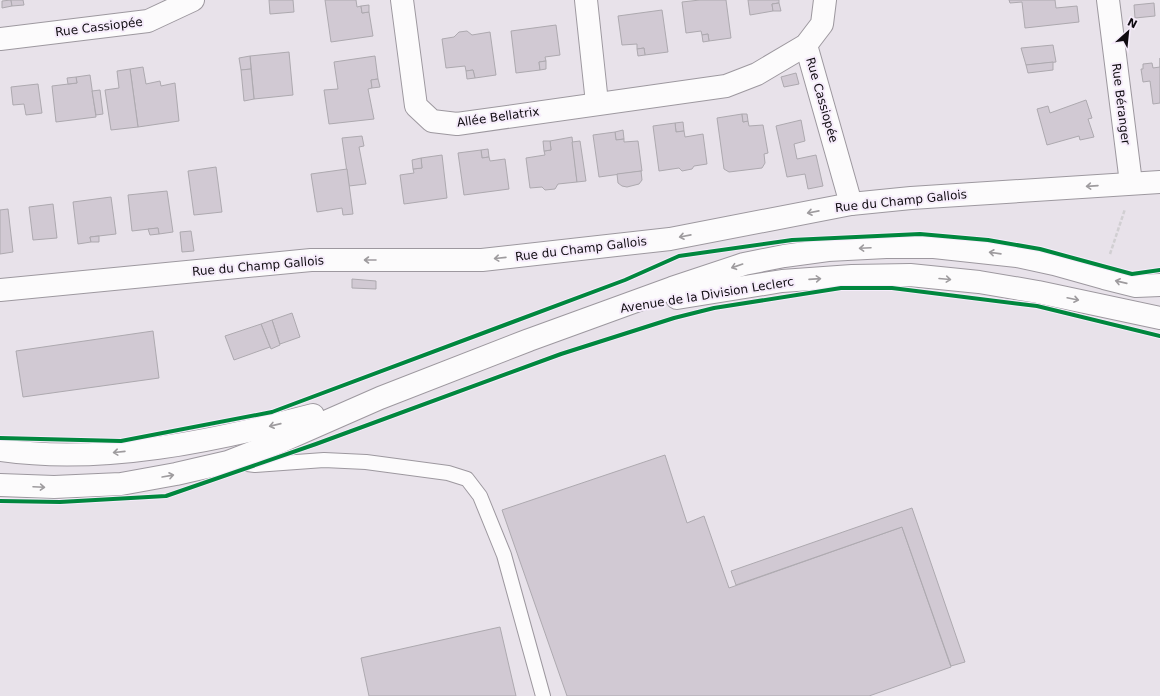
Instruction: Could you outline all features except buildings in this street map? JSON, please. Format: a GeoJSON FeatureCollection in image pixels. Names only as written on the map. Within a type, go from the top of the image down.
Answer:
{"type":"FeatureCollection","features":[{"type":"Feature","properties":{"kind":"street","name":"Rue Cassiopée"},"geometry":{"type":"LineString","coordinates":[[0,39],[148,22],[193,0]]}},
{"type":"Feature","properties":{"kind":"street","name":"Allée Bellatrix"},"geometry":{"type":"LineString","coordinates":[[402,0],[416,106],[432,121],[457,124],[597,103],[726,86],[757,74],[806,45]]}},
{"type":"Feature","properties":{"kind":"street"},"geometry":{"type":"LineString","coordinates":[[586,0],[597,103]]}},
{"type":"Feature","properties":{"kind":"street","name":"Rue Cassiopée"},"geometry":{"type":"LineString","coordinates":[[825,0],[822,24],[806,45],[851,204]]}},
{"type":"Feature","properties":{"kind":"street","name":"Rue Béranger"},"geometry":{"type":"LineString","coordinates":[[1108,0],[1133,183]]}},
{"type":"Feature","properties":{"kind":"street","name":"Rue du Champ Gallois"},"geometry":{"type":"LineString","coordinates":[[0,290],[311,260],[497,259],[670,239],[851,204],[911,198],[1160,182]]}},
{"type":"Feature","properties":{"kind":"street","name":"Avenue de la Division Leclerc"},"geometry":{"type":"LineString","coordinates":[[0,485],[54,488],[120,484],[176,474],[228,462],[282,441],[380,398],[529,340],[672,288],[744,264],[828,250],[886,247],[934,247],[1017,256],[1054,264],[1136,286],[1160,285]]}},
{"type":"Feature","properties":{"kind":"street","name":"Avenue de la Division Leclerc"},"geometry":{"type":"LineString","coordinates":[[611,311],[692,295],[782,281],[852,276],[910,276],[979,282],[1038,292],[1160,318]]}},
{"type":"Feature","properties":{"kind":"street","name":"Avenue de la Division Leclerc"},"geometry":{"type":"LineString","coordinates":[[0,450],[59,454],[107,453],[153,448],[219,437],[278,424],[380,398]]}},
{"type":"Feature","properties":{"kind":"lane"},"geometry":{"type":"LineString","coordinates":[[228,462],[255,465],[324,460],[366,462],[448,473],[467,479],[480,496],[504,555],[543,696]]}},
{"type":"Feature","properties":{"kind":"path"},"geometry":{"type":"LineString","coordinates":[[1104,278],[1110,253],[1133,183]]}},
{"type":"Feature","properties":{"kind":"cycle path"},"geometry":{"type":"LineString","coordinates":[[0,438],[121,441],[272,412],[625,280],[679,256],[792,240],[920,234],[988,240],[1040,249],[1132,274],[1160,270]]}},
{"type":"Feature","properties":{"kind":"cycle path"},"geometry":{"type":"LineString","coordinates":[[0,501],[60,502],[166,496],[316,444],[561,354],[674,318],[714,308],[841,288],[892,288],[1037,306],[1160,336]]}}]}
